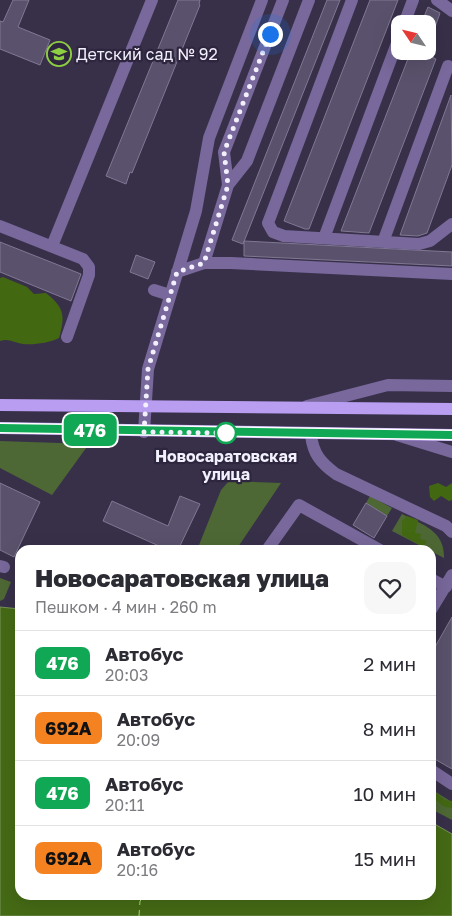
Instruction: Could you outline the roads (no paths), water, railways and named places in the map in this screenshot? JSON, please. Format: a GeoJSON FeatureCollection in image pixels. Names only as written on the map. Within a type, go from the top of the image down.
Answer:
{"type":"FeatureCollection","features":[{"type":"Feature","properties":{"kind":"main road"},"geometry":{"type":"LineString","coordinates":[[0,405],[452,409]]}},
{"type":"Feature","properties":{"kind":"main road"},"geometry":{"type":"LineString","coordinates":[[0,428],[452,436]]}},
{"type":"Feature","properties":{"kind":"street"},"geometry":{"type":"LineString","coordinates":[[52,246],[152,0]]}},
{"type":"Feature","properties":{"kind":"street"},"geometry":{"type":"LineString","coordinates":[[144,432],[144,406],[148,369],[196,211],[212,125],[262,0]]}},
{"type":"Feature","properties":{"kind":"street"},"geometry":{"type":"LineString","coordinates":[[228,185],[224,152],[283,0]]}},
{"type":"Feature","properties":{"kind":"street"},"geometry":{"type":"LineString","coordinates":[[204,263],[228,185],[247,161],[309,0]]}},
{"type":"Feature","properties":{"kind":"street"},"geometry":{"type":"LineString","coordinates":[[352,0],[268,223],[273,232],[284,236],[418,244],[430,242],[452,223]]}},
{"type":"Feature","properties":{"kind":"street"},"geometry":{"type":"LineString","coordinates":[[407,15],[413,0]]}},
{"type":"Feature","properties":{"kind":"street"},"geometry":{"type":"LineString","coordinates":[[437,0],[452,11]]}},
{"type":"Feature","properties":{"kind":"street"},"geometry":{"type":"LineString","coordinates":[[324,238],[391,59]]}},
{"type":"Feature","properties":{"kind":"street"},"geometry":{"type":"LineString","coordinates":[[383,242],[448,66]]}},
{"type":"Feature","properties":{"kind":"street"},"geometry":{"type":"LineString","coordinates":[[0,226],[83,259],[89,267],[89,275],[67,337]]}},
{"type":"Feature","properties":{"kind":"street"},"geometry":{"type":"LineString","coordinates":[[177,272],[204,263],[452,274]]}},
{"type":"Feature","properties":{"kind":"street"},"geometry":{"type":"LineString","coordinates":[[154,290],[170,295]]}},
{"type":"Feature","properties":{"kind":"street"},"geometry":{"type":"LineString","coordinates":[[301,408],[388,385],[452,386]]}},
{"type":"Feature","properties":{"kind":"street"},"geometry":{"type":"LineString","coordinates":[[311,435],[313,450],[322,464],[336,474],[446,526],[452,532]]}},
{"type":"Feature","properties":{"kind":"street"},"geometry":{"type":"LineString","coordinates":[[394,435],[452,452]]}},
{"type":"Feature","properties":{"kind":"street"},"geometry":{"type":"LineString","coordinates":[[271,545],[299,505],[371,545]]}},
{"type":"Feature","properties":{"kind":"street"},"geometry":{"type":"LineString","coordinates":[[436,602],[452,574]]}},
{"type":"Feature","properties":{"kind":"street"},"geometry":{"type":"LineString","coordinates":[[436,582],[446,587]]}},
{"type":"Feature","properties":{"kind":"street"},"geometry":{"type":"LineString","coordinates":[[436,773],[452,784]]}},
{"type":"Feature","properties":{"kind":"place","name":"Детский сад № 92"},"geometry":{"type":"Point","coordinates":[59,54]}},
{"type":"Feature","properties":{"kind":"place","name":"Новосаратовская улица"},"geometry":{"type":"Point","coordinates":[226,433]}}]}
